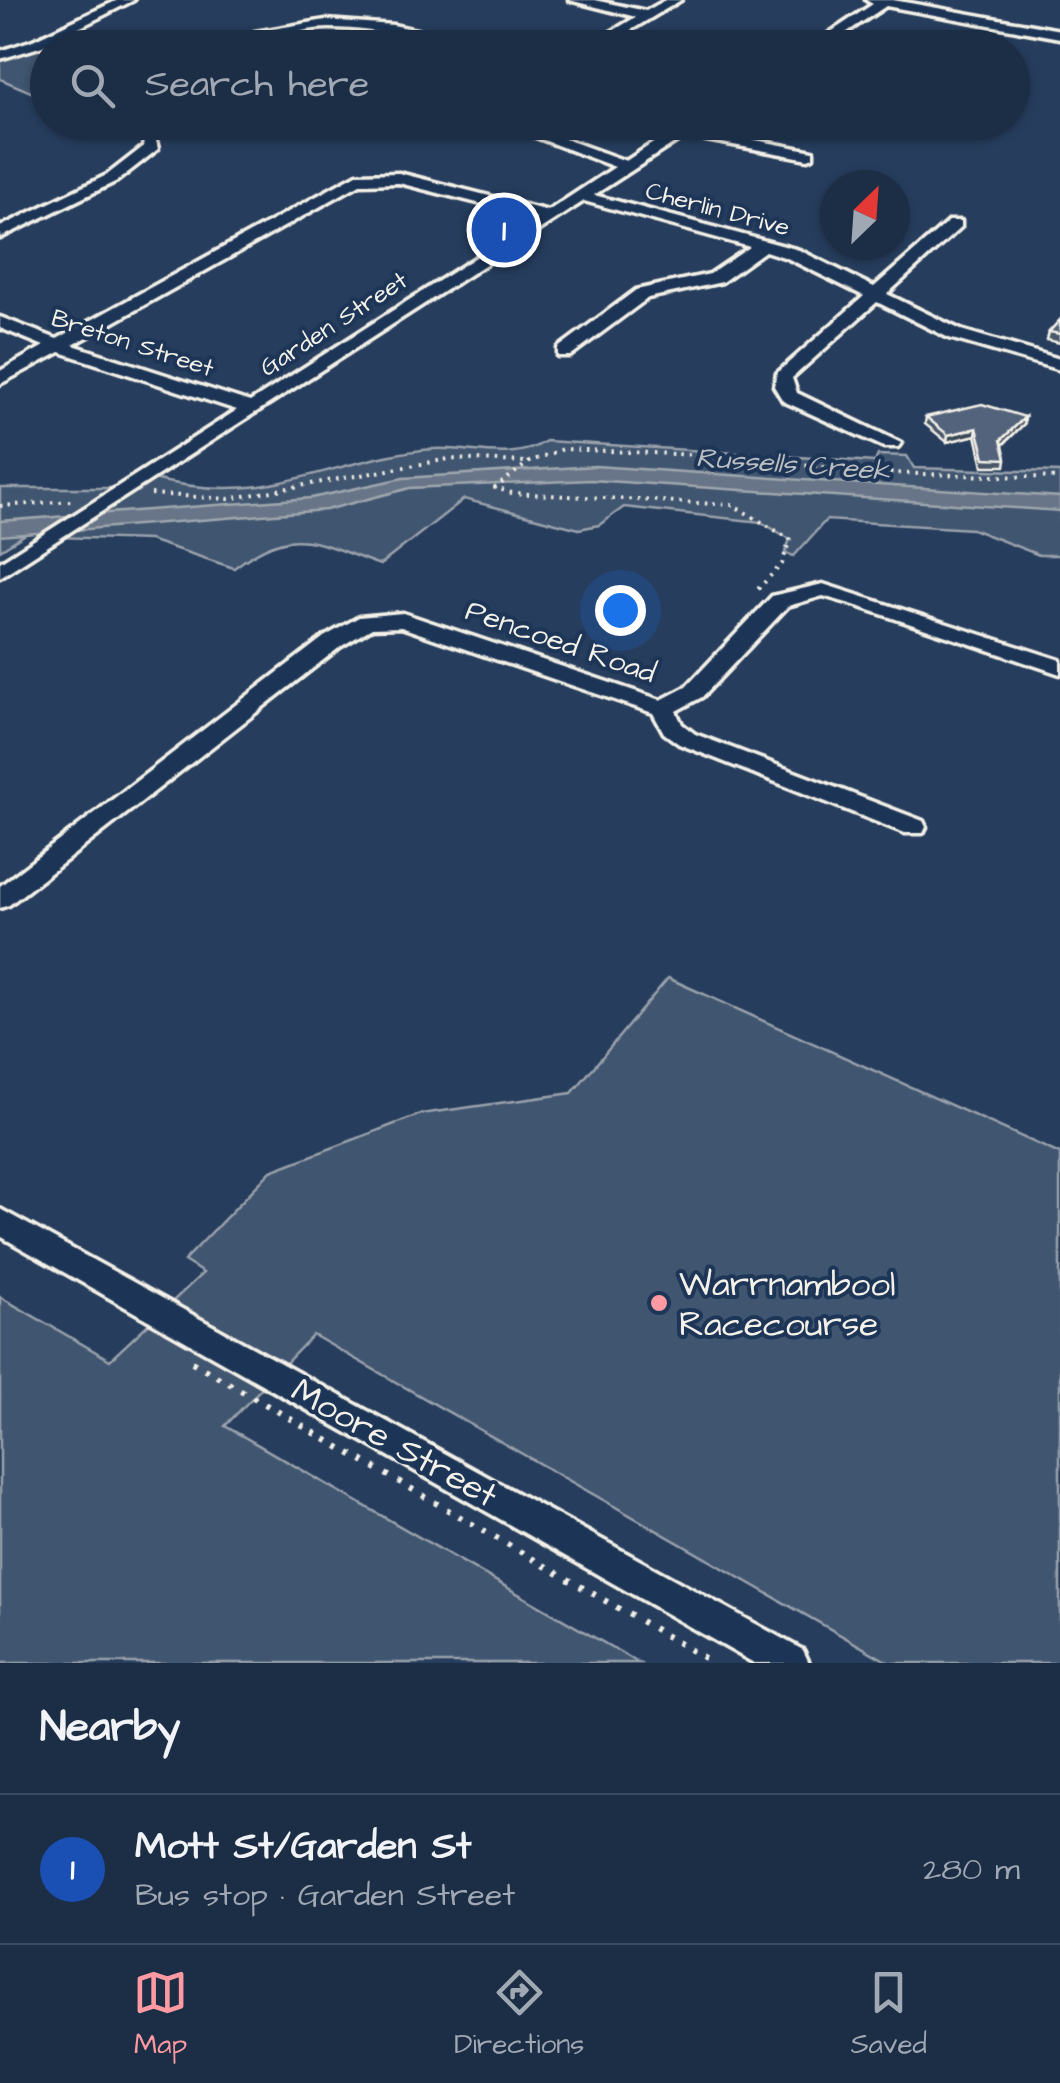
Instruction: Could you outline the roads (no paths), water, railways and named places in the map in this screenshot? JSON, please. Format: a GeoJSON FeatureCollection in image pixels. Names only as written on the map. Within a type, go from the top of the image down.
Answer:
{"type":"FeatureCollection","features":[{"type":"Feature","properties":{"kind":"street"},"geometry":{"type":"LineString","coordinates":[[65,30],[128,0]]}},
{"type":"Feature","properties":{"kind":"street"},"geometry":{"type":"LineString","coordinates":[[574,0],[647,16]]}},
{"type":"Feature","properties":{"kind":"street"},"geometry":{"type":"LineString","coordinates":[[622,30],[675,0]]}},
{"type":"Feature","properties":{"kind":"street"},"geometry":{"type":"LineString","coordinates":[[839,30],[877,2],[906,2],[1060,34]]}},
{"type":"Feature","properties":{"kind":"street"},"geometry":{"type":"LineString","coordinates":[[275,30],[312,24],[396,30]]}},
{"type":"Feature","properties":{"kind":"street"},"geometry":{"type":"LineString","coordinates":[[0,55],[30,46]]}},
{"type":"Feature","properties":{"kind":"street"},"geometry":{"type":"LineString","coordinates":[[0,232],[129,168],[150,149],[150,140]]}},
{"type":"Feature","properties":{"kind":"street"},"geometry":{"type":"LineString","coordinates":[[553,140],[629,167]]}},
{"type":"Feature","properties":{"kind":"street","name":"Garden Street"},"geometry":{"type":"LineString","coordinates":[[0,571],[669,140]]}},
{"type":"Feature","properties":{"kind":"street"},"geometry":{"type":"LineString","coordinates":[[749,140],[808,154]]}},
{"type":"Feature","properties":{"kind":"street"},"geometry":{"type":"LineString","coordinates":[[0,378],[342,186],[388,176],[550,216]]}},
{"type":"Feature","properties":{"kind":"street","name":"Cherlin Drive"},"geometry":{"type":"LineString","coordinates":[[582,196],[794,254],[875,298],[955,334],[1060,365]]}},
{"type":"Feature","properties":{"kind":"street"},"geometry":{"type":"LineString","coordinates":[[891,443],[790,396],[782,386],[783,377],[955,224]]}},
{"type":"Feature","properties":{"kind":"street"},"geometry":{"type":"LineString","coordinates":[[564,352],[642,294],[716,278],[762,246]]}},
{"type":"Feature","properties":{"kind":"street","name":"Breton Street"},"geometry":{"type":"LineString","coordinates":[[0,322],[56,345],[251,408]]}},
{"type":"Feature","properties":{"kind":"street","name":"Pencoed Road"},"geometry":{"type":"LineString","coordinates":[[0,899],[298,668],[367,622],[403,620],[663,708],[694,692],[780,601],[823,590],[1060,668]]}},
{"type":"Feature","properties":{"kind":"street"},"geometry":{"type":"LineString","coordinates":[[663,708],[672,728],[687,739],[914,826]]}},
{"type":"Feature","properties":{"kind":"street","name":"Moore Street"},"geometry":{"type":"LineString","coordinates":[[0,1221],[790,1663]]}},
{"type":"Feature","properties":{"kind":"place","name":"Mott St/Garden St"},"geometry":{"type":"Point","coordinates":[504,230]}},
{"type":"Feature","properties":{"kind":"place","name":"Warrnambool Racecourse"},"geometry":{"type":"Point","coordinates":[659,1303]}},
{"type":"Feature","properties":{"kind":"water label","name":"Russells Creek"},"geometry":{"type":"Point","coordinates":[793,463]}}]}
